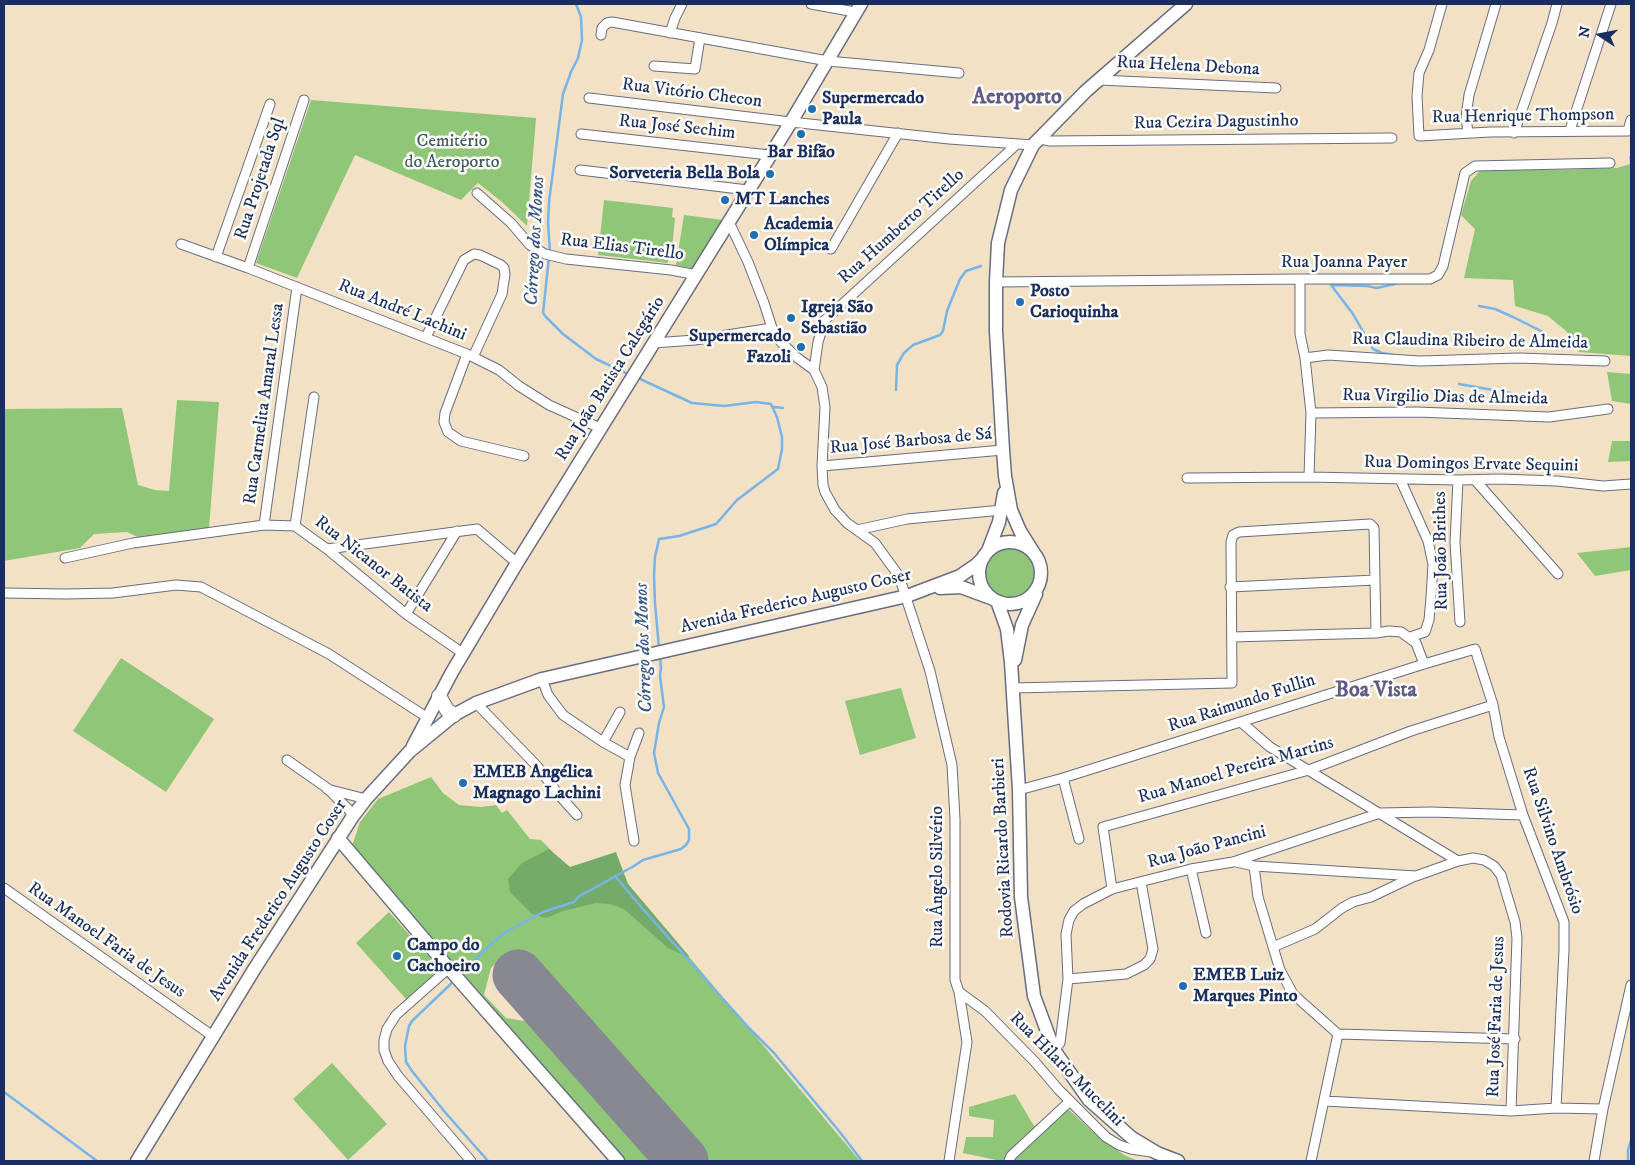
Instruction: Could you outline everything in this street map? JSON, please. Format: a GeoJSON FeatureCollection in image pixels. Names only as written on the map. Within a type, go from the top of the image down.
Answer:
{"type":"FeatureCollection","features":[{"type":"Feature","properties":{"kind":"main road"},"geometry":{"type":"LineString","coordinates":[[1013,684],[1020,632],[1039,583],[1040,566],[1020,531],[1011,510],[1005,476],[996,331],[996,282],[998,243],[1011,190],[1036,142],[1099,80],[1186,4]]}},
{"type":"Feature","properties":{"kind":"main road","name":"Rua João Batista Calegário"},"geometry":{"type":"LineString","coordinates":[[410,751],[439,696],[517,563],[791,122],[858,8]]}},
{"type":"Feature","properties":{"kind":"main road"},"geometry":{"type":"LineString","coordinates":[[1005,476],[1002,510],[994,538],[980,568],[980,579],[984,590],[995,600],[1008,604],[1019,602],[1033,593],[1039,583]]}},
{"type":"Feature","properties":{"kind":"main road"},"geometry":{"type":"LineString","coordinates":[[986,554],[997,545],[1009,542],[1026,546],[1035,555]]}},
{"type":"Feature","properties":{"kind":"main road","name":"Avenida Frederico Augusto Coser"},"geometry":{"type":"LineString","coordinates":[[137,1161],[255,968],[353,816],[410,751],[454,716],[476,703],[542,679],[907,596],[960,576],[976,565],[986,554]]}},
{"type":"Feature","properties":{"kind":"main road","name":"Avenida Frederico Augusto Coser"},"geometry":{"type":"LineString","coordinates":[[928,589],[961,586],[995,600]]}},
{"type":"Feature","properties":{"kind":"main road"},"geometry":{"type":"LineString","coordinates":[[995,600],[1007,629],[1013,684]]}},
{"type":"Feature","properties":{"kind":"main road","name":"Rodovia Ricardo Barbieri"},"geometry":{"type":"LineString","coordinates":[[1013,684],[1019,790],[1021,897],[1034,996],[1054,1050],[1089,1100],[1132,1138],[1157,1153],[1178,1161]]}},
{"type":"Feature","properties":{"kind":"main road"},"geometry":{"type":"LineString","coordinates":[[439,696],[447,710],[454,716]]}},
{"type":"Feature","properties":{"kind":"main road"},"geometry":{"type":"LineString","coordinates":[[428,718],[439,728]]}},
{"type":"Feature","properties":{"kind":"main road"},"geometry":{"type":"LineString","coordinates":[[338,838],[453,974],[618,1161]]}},
{"type":"Feature","properties":{"kind":"street"},"geometry":{"type":"LineString","coordinates":[[670,33],[682,4]]}},
{"type":"Feature","properties":{"kind":"street"},"geometry":{"type":"LineString","coordinates":[[811,4],[858,8]]}},
{"type":"Feature","properties":{"kind":"street","name":"Rua Henrique Thompson"},"geometry":{"type":"LineString","coordinates":[[1442,4],[1429,50],[1418,73],[1419,136],[1570,130],[1628,131],[1631,120]]}},
{"type":"Feature","properties":{"kind":"street"},"geometry":{"type":"LineString","coordinates":[[1468,133],[1466,118],[1469,95],[1496,4]]}},
{"type":"Feature","properties":{"kind":"street"},"geometry":{"type":"LineString","coordinates":[[1514,133],[1557,4]]}},
{"type":"Feature","properties":{"kind":"street"},"geometry":{"type":"LineString","coordinates":[[1570,130],[1611,4]]}},
{"type":"Feature","properties":{"kind":"street"},"geometry":{"type":"LineString","coordinates":[[601,35],[602,28],[607,23],[612,22],[828,61],[959,73]]}},
{"type":"Feature","properties":{"kind":"street"},"geometry":{"type":"LineString","coordinates":[[654,66],[695,69],[700,38]]}},
{"type":"Feature","properties":{"kind":"street","name":"Rua Helena Debona"},"geometry":{"type":"LineString","coordinates":[[1099,80],[1276,88]]}},
{"type":"Feature","properties":{"kind":"street","name":"Rua Vitório Checon"},"geometry":{"type":"LineString","coordinates":[[589,98],[898,133]]}},
{"type":"Feature","properties":{"kind":"street","name":"Rua Projetada Sql"},"geometry":{"type":"LineString","coordinates":[[248,268],[304,100]]}},
{"type":"Feature","properties":{"kind":"street","name":"Rua Projetada Sql"},"geometry":{"type":"LineString","coordinates":[[216,257],[270,104]]}},
{"type":"Feature","properties":{"kind":"street"},"geometry":{"type":"LineString","coordinates":[[831,250],[898,133]]}},
{"type":"Feature","properties":{"kind":"street","name":"Rua Cezira Dagustinho"},"geometry":{"type":"LineString","coordinates":[[898,133],[1016,144],[1050,141],[1392,138]]}},
{"type":"Feature","properties":{"kind":"street","name":"Rua José Sechim"},"geometry":{"type":"LineString","coordinates":[[581,134],[769,155]]}},
{"type":"Feature","properties":{"kind":"street","name":"Rua Humberto Tirello"},"geometry":{"type":"LineString","coordinates":[[814,370],[818,342],[825,320],[1016,144]]}},
{"type":"Feature","properties":{"kind":"street","name":"Rua Joanna Payer"},"geometry":{"type":"LineString","coordinates":[[996,282],[1300,279],[1430,280],[1438,275],[1443,266],[1450,229],[1465,173],[1475,166],[1610,163]]}},
{"type":"Feature","properties":{"kind":"street"},"geometry":{"type":"LineString","coordinates":[[580,170],[748,190]]}},
{"type":"Feature","properties":{"kind":"street","name":"Rua Elias Tirello"},"geometry":{"type":"LineString","coordinates":[[477,193],[511,223],[530,245],[545,254],[559,258],[697,274]]}},
{"type":"Feature","properties":{"kind":"street"},"geometry":{"type":"LineString","coordinates":[[729,222],[755,280],[772,328],[781,342],[795,356],[814,370]]}},
{"type":"Feature","properties":{"kind":"street","name":"Rua André Lachini"},"geometry":{"type":"LineString","coordinates":[[181,244],[248,268],[470,356],[499,370],[549,406],[600,428]]}},
{"type":"Feature","properties":{"kind":"street"},"geometry":{"type":"LineString","coordinates":[[426,337],[464,260],[474,254],[480,255],[504,268],[505,279],[502,294],[470,356],[445,413],[444,422],[448,432],[461,441],[524,456]]}},
{"type":"Feature","properties":{"kind":"street"},"geometry":{"type":"LineString","coordinates":[[1300,279],[1300,334],[1305,358],[1310,412],[1309,477]]}},
{"type":"Feature","properties":{"kind":"street","name":"Rua Carmelita Amaral Lessa"},"geometry":{"type":"LineString","coordinates":[[264,526],[297,287]]}},
{"type":"Feature","properties":{"kind":"street"},"geometry":{"type":"LineString","coordinates":[[654,343],[695,340],[772,328]]}},
{"type":"Feature","properties":{"kind":"street","name":"Rua Claudina Ribeiro de Almeida"},"geometry":{"type":"LineString","coordinates":[[1305,358],[1328,355],[1420,361],[1519,358],[1605,361]]}},
{"type":"Feature","properties":{"kind":"street","name":"Rua Ângelo Silvério"},"geometry":{"type":"LineString","coordinates":[[814,370],[822,387],[824,407],[823,485],[829,501],[847,523],[875,543],[899,576],[930,670],[952,765],[955,819],[955,980],[959,992],[967,1042],[949,1161]]}},
{"type":"Feature","properties":{"kind":"street","name":"Rua Nicanor Batista"},"geometry":{"type":"LineString","coordinates":[[314,397],[295,526],[327,549],[406,614],[464,654]]}},
{"type":"Feature","properties":{"kind":"street","name":"Rua Virgilio Dias de Almeida"},"geometry":{"type":"LineString","coordinates":[[1310,412],[1418,412],[1543,418],[1608,409]]}},
{"type":"Feature","properties":{"kind":"street","name":"Rua José Barbosa de Sá"},"geometry":{"type":"LineString","coordinates":[[822,466],[1003,450]]}},
{"type":"Feature","properties":{"kind":"street","name":"Rua Domingos Ervate Sequini"},"geometry":{"type":"LineString","coordinates":[[1187,478],[1499,479],[1558,481],[1603,486],[1631,484]]}},
{"type":"Feature","properties":{"kind":"street"},"geometry":{"type":"LineString","coordinates":[[1400,479],[1428,541],[1433,564],[1429,620],[1425,632],[1410,637]]}},
{"type":"Feature","properties":{"kind":"street","name":"Rua João Brithes"},"geometry":{"type":"LineString","coordinates":[[1458,480],[1455,542],[1460,622]]}},
{"type":"Feature","properties":{"kind":"street"},"geometry":{"type":"LineString","coordinates":[[1475,480],[1558,574]]}},
{"type":"Feature","properties":{"kind":"street"},"geometry":{"type":"LineString","coordinates":[[857,530],[907,519],[1002,510]]}},
{"type":"Feature","properties":{"kind":"street"},"geometry":{"type":"LineString","coordinates":[[1013,684],[1232,683],[1231,542],[1233,535],[1239,532],[1370,524],[1374,528],[1376,633]]}},
{"type":"Feature","properties":{"kind":"street"},"geometry":{"type":"LineString","coordinates":[[65,558],[133,543],[264,526],[295,526]]}},
{"type":"Feature","properties":{"kind":"street"},"geometry":{"type":"LineString","coordinates":[[327,549],[477,529],[517,563]]}},
{"type":"Feature","properties":{"kind":"street"},"geometry":{"type":"LineString","coordinates":[[406,614],[457,531]]}},
{"type":"Feature","properties":{"kind":"street"},"geometry":{"type":"LineString","coordinates":[[1230,587],[1375,580]]}},
{"type":"Feature","properties":{"kind":"street"},"geometry":{"type":"LineString","coordinates":[[4,593],[113,593],[176,585],[201,587],[330,654],[428,718]]}},
{"type":"Feature","properties":{"kind":"street"},"geometry":{"type":"LineString","coordinates":[[1232,637],[1401,632],[1416,643],[1424,664]]}},
{"type":"Feature","properties":{"kind":"street","name":"Rua Raimundo Fullin"},"geometry":{"type":"LineString","coordinates":[[1019,790],[1063,778],[1475,649]]}},
{"type":"Feature","properties":{"kind":"street","name":"Rua Silvino Ambrósio"},"geometry":{"type":"LineString","coordinates":[[1475,649],[1493,706],[1499,737],[1522,815],[1564,922],[1556,1108]]}},
{"type":"Feature","properties":{"kind":"street"},"geometry":{"type":"LineString","coordinates":[[542,679],[548,696],[563,715],[603,742],[630,757]]}},
{"type":"Feature","properties":{"kind":"street"},"geometry":{"type":"LineString","coordinates":[[476,703],[537,766],[577,815]]}},
{"type":"Feature","properties":{"kind":"street","name":"Rua Manoel Pereira Martins"},"geometry":{"type":"LineString","coordinates":[[1112,889],[1103,827],[1308,770],[1411,731],[1493,706]]}},
{"type":"Feature","properties":{"kind":"street"},"geometry":{"type":"LineString","coordinates":[[603,742],[620,712]]}},
{"type":"Feature","properties":{"kind":"street"},"geometry":{"type":"LineString","coordinates":[[1240,722],[1270,747],[1458,861]]}},
{"type":"Feature","properties":{"kind":"street"},"geometry":{"type":"LineString","coordinates":[[634,842],[625,786],[630,757],[639,732]]}},
{"type":"Feature","properties":{"kind":"street"},"geometry":{"type":"LineString","coordinates":[[286,760],[327,788],[348,808],[353,816]]}},
{"type":"Feature","properties":{"kind":"street"},"geometry":{"type":"LineString","coordinates":[[1063,778],[1079,839]]}},
{"type":"Feature","properties":{"kind":"street"},"geometry":{"type":"LineString","coordinates":[[327,788],[366,800]]}},
{"type":"Feature","properties":{"kind":"street","name":"Rua João Pancini"},"geometry":{"type":"LineString","coordinates":[[1054,1050],[1060,1043],[1068,979],[1066,934],[1069,920],[1074,911],[1083,904],[1112,889],[1191,869],[1233,862],[1380,813],[1431,812],[1522,815]]}},
{"type":"Feature","properties":{"kind":"street","name":"Rua José Faria de Jesus"},"geometry":{"type":"LineString","coordinates":[[1233,862],[1254,866],[1416,876],[1458,861],[1473,858],[1484,860],[1494,866],[1501,876],[1507,894],[1515,922],[1517,938],[1515,1039],[1511,1111]]}},
{"type":"Feature","properties":{"kind":"street"},"geometry":{"type":"LineString","coordinates":[[1254,866],[1258,897],[1280,970],[1293,994],[1338,1034],[1515,1039]]}},
{"type":"Feature","properties":{"kind":"street"},"geometry":{"type":"LineString","coordinates":[[1191,869],[1206,933]]}},
{"type":"Feature","properties":{"kind":"street"},"geometry":{"type":"LineString","coordinates":[[1274,947],[1315,930],[1342,908],[1353,902],[1371,897],[1416,876]]}},
{"type":"Feature","properties":{"kind":"street"},"geometry":{"type":"LineString","coordinates":[[1068,979],[1126,974],[1144,965],[1150,959],[1153,949],[1141,882]]}},
{"type":"Feature","properties":{"kind":"street","name":"Rua Manoel Faria de Jesus"},"geometry":{"type":"LineString","coordinates":[[4,888],[214,1037]]}},
{"type":"Feature","properties":{"kind":"street"},"geometry":{"type":"LineString","coordinates":[[453,974],[396,1015],[387,1029],[384,1050],[388,1061],[398,1076],[471,1161]]}},
{"type":"Feature","properties":{"kind":"street"},"geometry":{"type":"LineString","coordinates":[[1594,1161],[1603,1109],[1631,986]]}},
{"type":"Feature","properties":{"kind":"street","name":"Rua Hilario Mucelini"},"geometry":{"type":"LineString","coordinates":[[959,992],[985,1011],[1106,1137],[1131,1149],[1157,1153]]}},
{"type":"Feature","properties":{"kind":"street"},"geometry":{"type":"LineString","coordinates":[[1311,1161],[1338,1034]]}},
{"type":"Feature","properties":{"kind":"street"},"geometry":{"type":"LineString","coordinates":[[1009,1161],[1011,1156],[1070,1101]]}},
{"type":"Feature","properties":{"kind":"street"},"geometry":{"type":"LineString","coordinates":[[1324,1101],[1511,1111],[1556,1108],[1603,1109]]}},
{"type":"Feature","properties":{"kind":"green space","name":"Cemitério do Aeroporto"},"geometry":{"type":"Polygon","coordinates":[[[311,100],[536,118],[527,226],[502,202],[478,183],[461,200],[355,155],[297,278],[256,263],[311,100]]]}},
{"type":"Feature","properties":{"kind":"green space"},"geometry":{"type":"Polygon","coordinates":[[[1629,156],[1631,156],[1631,356],[1579,352],[1575,342],[1566,331],[1548,316],[1515,306],[1513,280],[1464,278],[1475,229],[1461,215],[1471,181],[1484,166],[1554,170],[1617,168],[1630,164],[1629,156]]]}},
{"type":"Feature","properties":{"kind":"green space"},"geometry":{"type":"Polygon","coordinates":[[[604,200],[673,208],[672,217],[675,218],[672,249],[669,249],[668,263],[598,255],[604,200]]]}},
{"type":"Feature","properties":{"kind":"green space"},"geometry":{"type":"Polygon","coordinates":[[[684,215],[723,220],[694,269],[676,265],[684,215]]]}},
{"type":"Feature","properties":{"kind":"green space"},"geometry":{"type":"Polygon","coordinates":[[[1607,372],[1631,374],[1631,404],[1612,401],[1607,372]]]}},
{"type":"Feature","properties":{"kind":"green space"},"geometry":{"type":"Polygon","coordinates":[[[177,400],[219,402],[209,528],[140,538],[127,532],[94,534],[80,548],[4,561],[4,409],[122,408],[138,485],[155,490],[169,491],[177,400]]]}},
{"type":"Feature","properties":{"kind":"green space"},"geometry":{"type":"Polygon","coordinates":[[[1612,441],[1631,441],[1631,461],[1608,462],[1612,441]]]}},
{"type":"Feature","properties":{"kind":"green space"},"geometry":{"type":"Polygon","coordinates":[[[1003,547],[1013,547],[1022,551],[1030,559],[1034,573],[1030,587],[1022,595],[1013,599],[1003,599],[994,595],[986,587],[982,578],[982,568],[986,559],[994,551],[1003,547]]]}},
{"type":"Feature","properties":{"kind":"green space"},"geometry":{"type":"Polygon","coordinates":[[[1631,547],[1631,570],[1595,576],[1577,553],[1631,547]]]}},
{"type":"Feature","properties":{"kind":"green space"},"geometry":{"type":"Polygon","coordinates":[[[121,658],[214,719],[166,792],[73,731],[121,658]]]}},
{"type":"Feature","properties":{"kind":"green space"},"geometry":{"type":"Polygon","coordinates":[[[901,688],[916,738],[860,755],[845,701],[901,688]]]}},
{"type":"Feature","properties":{"kind":"green space"},"geometry":{"type":"Polygon","coordinates":[[[431,777],[443,793],[459,805],[481,807],[496,805],[502,813],[507,810],[530,839],[541,840],[576,876],[628,884],[860,1161],[705,1161],[520,951],[508,952],[491,968],[484,995],[506,1018],[537,1023],[661,1161],[623,1161],[351,849],[360,822],[378,799],[431,777]]]}},
{"type":"Feature","properties":{"kind":"green space"},"geometry":{"type":"Polygon","coordinates":[[[549,849],[570,867],[616,852],[628,884],[689,956],[668,948],[624,909],[610,904],[596,903],[563,911],[546,918],[532,914],[510,892],[508,879],[522,863],[549,849]]]}},
{"type":"Feature","properties":{"kind":"green space","name":"Campo do Cachoeiro"},"geometry":{"type":"Polygon","coordinates":[[[389,912],[439,968],[426,984],[407,1000],[356,943],[389,912]]]}},
{"type":"Feature","properties":{"kind":"green space"},"geometry":{"type":"Polygon","coordinates":[[[332,1063],[387,1124],[348,1160],[293,1099],[332,1063]]]}},
{"type":"Feature","properties":{"kind":"green space"},"geometry":{"type":"Polygon","coordinates":[[[1015,1094],[1034,1126],[1064,1105],[1093,1132],[1124,1155],[1136,1160],[1157,1161],[1001,1161],[963,1153],[966,1137],[993,1137],[994,1120],[969,1116],[969,1107],[1015,1094]]]}},
{"type":"Feature","properties":{"kind":"waterway","name":"Córrego dos Monos"},"geometry":{"type":"LineString","coordinates":[[550,252],[549,202],[563,94],[578,58],[582,40],[581,17],[576,4]]}},
{"type":"Feature","properties":{"kind":"waterway","name":"Córrego dos Monos"},"geometry":{"type":"LineString","coordinates":[[549,257],[543,313],[563,334],[596,359],[630,375]]}},
{"type":"Feature","properties":{"kind":"waterway"},"geometry":{"type":"LineString","coordinates":[[896,390],[897,365],[904,353],[913,345],[940,335],[960,279],[966,271],[981,266]]}},
{"type":"Feature","properties":{"kind":"waterway"},"geometry":{"type":"LineString","coordinates":[[1331,285],[1377,288],[1399,283]]}},
{"type":"Feature","properties":{"kind":"waterway"},"geometry":{"type":"LineString","coordinates":[[1331,285],[1353,314],[1373,349],[1394,355]]}},
{"type":"Feature","properties":{"kind":"waterway"},"geometry":{"type":"LineString","coordinates":[[1479,306],[1495,309],[1543,332]]}},
{"type":"Feature","properties":{"kind":"waterway","name":"Córrego dos Monos"},"geometry":{"type":"LineString","coordinates":[[638,378],[692,403],[724,406],[756,402],[771,404],[777,417],[782,437],[778,469],[737,500],[716,524],[679,536],[659,539],[655,557],[654,576],[659,648]]}},
{"type":"Feature","properties":{"kind":"waterway"},"geometry":{"type":"LineString","coordinates":[[1459,384],[1510,393],[1529,401]]}},
{"type":"Feature","properties":{"kind":"waterway"},"geometry":{"type":"LineString","coordinates":[[774,407],[783,408]]}},
{"type":"Feature","properties":{"kind":"waterway","name":"Córrego dos Monos"},"geometry":{"type":"LineString","coordinates":[[461,974],[492,943],[506,932],[543,912],[574,902],[578,897],[643,860],[681,849],[686,845],[689,840],[689,829],[658,773],[654,753],[664,707],[660,676],[660,656]]}},
{"type":"Feature","properties":{"kind":"waterway"},"geometry":{"type":"LineString","coordinates":[[615,876],[749,1028],[774,1053],[862,1161]]}},
{"type":"Feature","properties":{"kind":"waterway","name":"Córrego dos Monos"},"geometry":{"type":"LineString","coordinates":[[455,980],[409,1026],[405,1046],[406,1062],[444,1111],[488,1161]]}},
{"type":"Feature","properties":{"kind":"waterway"},"geometry":{"type":"LineString","coordinates":[[4,1092],[97,1161]]}},
{"type":"Feature","properties":{"kind":"waterway"},"geometry":{"type":"LineString","coordinates":[[1628,1161],[1628,1150],[1631,1140]]}},
{"type":"Feature","properties":{"kind":"runway"},"geometry":{"type":"LineString","coordinates":[[518,975],[683,1161]]}},
{"type":"Feature","properties":{"kind":"place","name":"Supermercado Paula"},"geometry":{"type":"Point","coordinates":[812,109]}},
{"type":"Feature","properties":{"kind":"place","name":"Bar Bifão"},"geometry":{"type":"Point","coordinates":[801,134]}},
{"type":"Feature","properties":{"kind":"place","name":"Sorveteria Bella Bola"},"geometry":{"type":"Point","coordinates":[770,174]}},
{"type":"Feature","properties":{"kind":"place","name":"MT Lanches"},"geometry":{"type":"Point","coordinates":[725,200]}},
{"type":"Feature","properties":{"kind":"place","name":"Academia Olímpica"},"geometry":{"type":"Point","coordinates":[754,235]}},
{"type":"Feature","properties":{"kind":"place","name":"Posto Carioquinha"},"geometry":{"type":"Point","coordinates":[1020,302]}},
{"type":"Feature","properties":{"kind":"place","name":"Igreja São Sebastião"},"geometry":{"type":"Point","coordinates":[791,318]}},
{"type":"Feature","properties":{"kind":"place","name":"Supermercado Fazoli"},"geometry":{"type":"Point","coordinates":[801,347]}},
{"type":"Feature","properties":{"kind":"place","name":"EMEB Angélica Magnago Lachini"},"geometry":{"type":"Point","coordinates":[463,783]}},
{"type":"Feature","properties":{"kind":"place","name":"Campo do Cachoeiro"},"geometry":{"type":"Point","coordinates":[397,956]}},
{"type":"Feature","properties":{"kind":"place","name":"EMEB Luiz Marques Pinto"},"geometry":{"type":"Point","coordinates":[1183,986]}},
{"type":"Feature","properties":{"kind":"district","name":"Aeroporto"},"geometry":{"type":"Point","coordinates":[1017,98]}},
{"type":"Feature","properties":{"kind":"district","name":"Boa Vista"},"geometry":{"type":"Point","coordinates":[1376,691]}}]}
